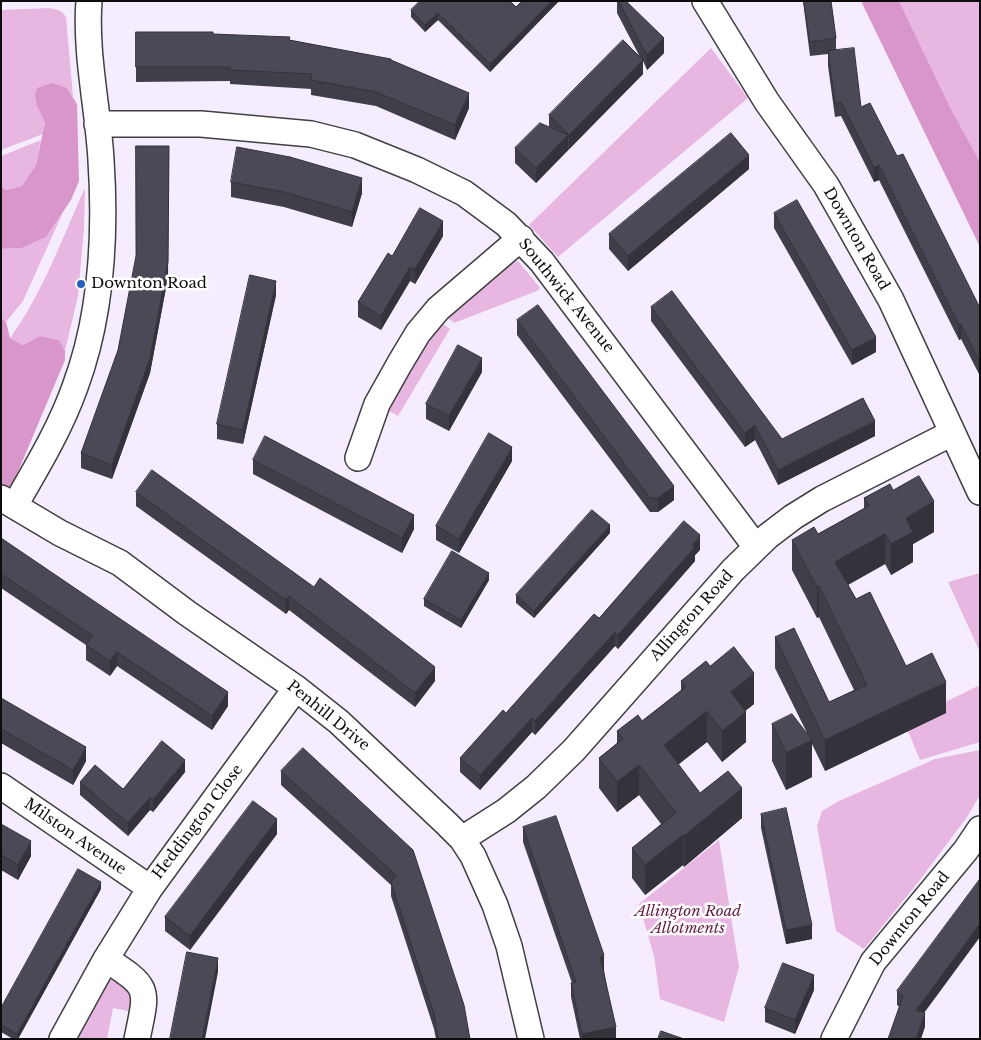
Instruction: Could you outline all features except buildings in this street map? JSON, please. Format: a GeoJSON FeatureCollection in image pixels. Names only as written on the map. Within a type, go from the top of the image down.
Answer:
{"type":"FeatureCollection","features":[{"type":"Feature","properties":{"kind":"street"},"geometry":{"type":"LineString","coordinates":[[8,501],[57,430],[75,387],[87,351],[96,306],[102,258],[103,221],[101,158],[90,64],[89,1]]}},
{"type":"Feature","properties":{"kind":"street","name":"Downton Road"},"geometry":{"type":"LineString","coordinates":[[705,1],[767,102],[826,186],[847,222],[890,300],[980,492]]}},
{"type":"Feature","properties":{"kind":"street","name":"Southwick Avenue"},"geometry":{"type":"LineString","coordinates":[[97,124],[201,124],[310,134],[355,145],[417,170],[464,192],[521,238],[542,262],[756,547]]}},
{"type":"Feature","properties":{"kind":"street"},"geometry":{"type":"LineString","coordinates":[[358,458],[378,404],[418,334],[438,309],[521,238]]}},
{"type":"Feature","properties":{"kind":"street","name":"Allington Road"},"geometry":{"type":"LineString","coordinates":[[462,839],[506,810],[536,786],[574,750],[733,570],[756,547],[793,517],[822,499],[952,433]]}},
{"type":"Feature","properties":{"kind":"street","name":"Penhill Drive"},"geometry":{"type":"LineString","coordinates":[[8,501],[48,526],[120,563],[187,613],[296,688],[339,722],[381,760],[462,839],[482,873],[506,938],[531,1039]]}},
{"type":"Feature","properties":{"kind":"street","name":"Heddington Close"},"geometry":{"type":"LineString","coordinates":[[62,1039],[106,959],[150,888],[296,688]]}},
{"type":"Feature","properties":{"kind":"street","name":"Milston Avenue"},"geometry":{"type":"LineString","coordinates":[[1,786],[150,888]]}},
{"type":"Feature","properties":{"kind":"street","name":"Downton Road"},"geometry":{"type":"LineString","coordinates":[[834,1039],[873,962],[966,850],[980,830]]}},
{"type":"Feature","properties":{"kind":"street"},"geometry":{"type":"LineString","coordinates":[[106,959],[134,977],[142,987],[144,1000],[138,1039]]}},
{"type":"Feature","properties":{"kind":"green space"},"geometry":{"type":"Polygon","coordinates":[[[899,1],[980,1],[980,162],[950,107],[899,1]]]}},
{"type":"Feature","properties":{"kind":"green space"},"geometry":{"type":"Polygon","coordinates":[[[49,8],[61,11],[66,17],[73,97],[67,88],[37,106],[45,123],[43,134],[1,150],[1,10],[49,8]]]}},
{"type":"Feature","properties":{"kind":"green space"},"geometry":{"type":"Polygon","coordinates":[[[711,48],[748,98],[558,257],[529,225],[711,48]]]}},
{"type":"Feature","properties":{"kind":"green space"},"geometry":{"type":"Polygon","coordinates":[[[41,140],[36,165],[22,186],[6,190],[1,186],[1,156],[41,140]]]}},
{"type":"Feature","properties":{"kind":"green space"},"geometry":{"type":"Polygon","coordinates":[[[85,188],[84,228],[78,296],[65,351],[59,340],[40,336],[23,345],[10,338],[22,321],[42,284],[85,188]]]}},
{"type":"Feature","properties":{"kind":"green space"},"geometry":{"type":"Polygon","coordinates":[[[64,210],[23,301],[6,322],[1,317],[1,249],[22,248],[46,237],[64,210]]]}},
{"type":"Feature","properties":{"kind":"green space"},"geometry":{"type":"Polygon","coordinates":[[[518,261],[540,288],[537,291],[454,323],[444,315],[505,266],[518,261]]]}},
{"type":"Feature","properties":{"kind":"green space"},"geometry":{"type":"Polygon","coordinates":[[[440,322],[450,329],[398,416],[387,410],[389,398],[440,322]]]}},
{"type":"Feature","properties":{"kind":"green space"},"geometry":{"type":"Polygon","coordinates":[[[980,573],[980,652],[948,582],[980,573]]]}},
{"type":"Feature","properties":{"kind":"green space"},"geometry":{"type":"Polygon","coordinates":[[[980,685],[980,742],[920,760],[908,731],[946,713],[941,704],[980,685]]]}},
{"type":"Feature","properties":{"kind":"green space"},"geometry":{"type":"Polygon","coordinates":[[[980,750],[980,795],[967,817],[920,880],[864,949],[836,931],[817,826],[822,811],[839,801],[935,759],[980,750]]]}},
{"type":"Feature","properties":{"kind":"green space","name":"Allington Road Allotments"},"geometry":{"type":"Polygon","coordinates":[[[719,840],[739,967],[724,1022],[660,999],[654,956],[639,904],[719,840]]]}},
{"type":"Feature","properties":{"kind":"green space"},"geometry":{"type":"Polygon","coordinates":[[[116,980],[133,991],[132,1007],[128,1011],[113,1008],[107,1039],[73,1039],[105,981],[116,980]]]}},
{"type":"Feature","properties":{"kind":"shaded area"},"geometry":{"type":"Polygon","coordinates":[[[861,1],[899,1],[950,107],[980,162],[980,247],[861,1]]]}},
{"type":"Feature","properties":{"kind":"shaded area"},"geometry":{"type":"Polygon","coordinates":[[[52,83],[67,88],[77,104],[79,181],[71,200],[46,237],[22,248],[1,249],[1,186],[6,190],[22,186],[36,165],[45,123],[37,106],[35,95],[37,88],[52,83]]]}},
{"type":"Feature","properties":{"kind":"shaded area"},"geometry":{"type":"Polygon","coordinates":[[[1,317],[6,322],[10,338],[23,345],[40,336],[59,340],[65,351],[65,360],[1,512],[1,317]]]}},
{"type":"Feature","properties":{"kind":"place","name":"Downton Road"},"geometry":{"type":"Point","coordinates":[81,284]}}]}
